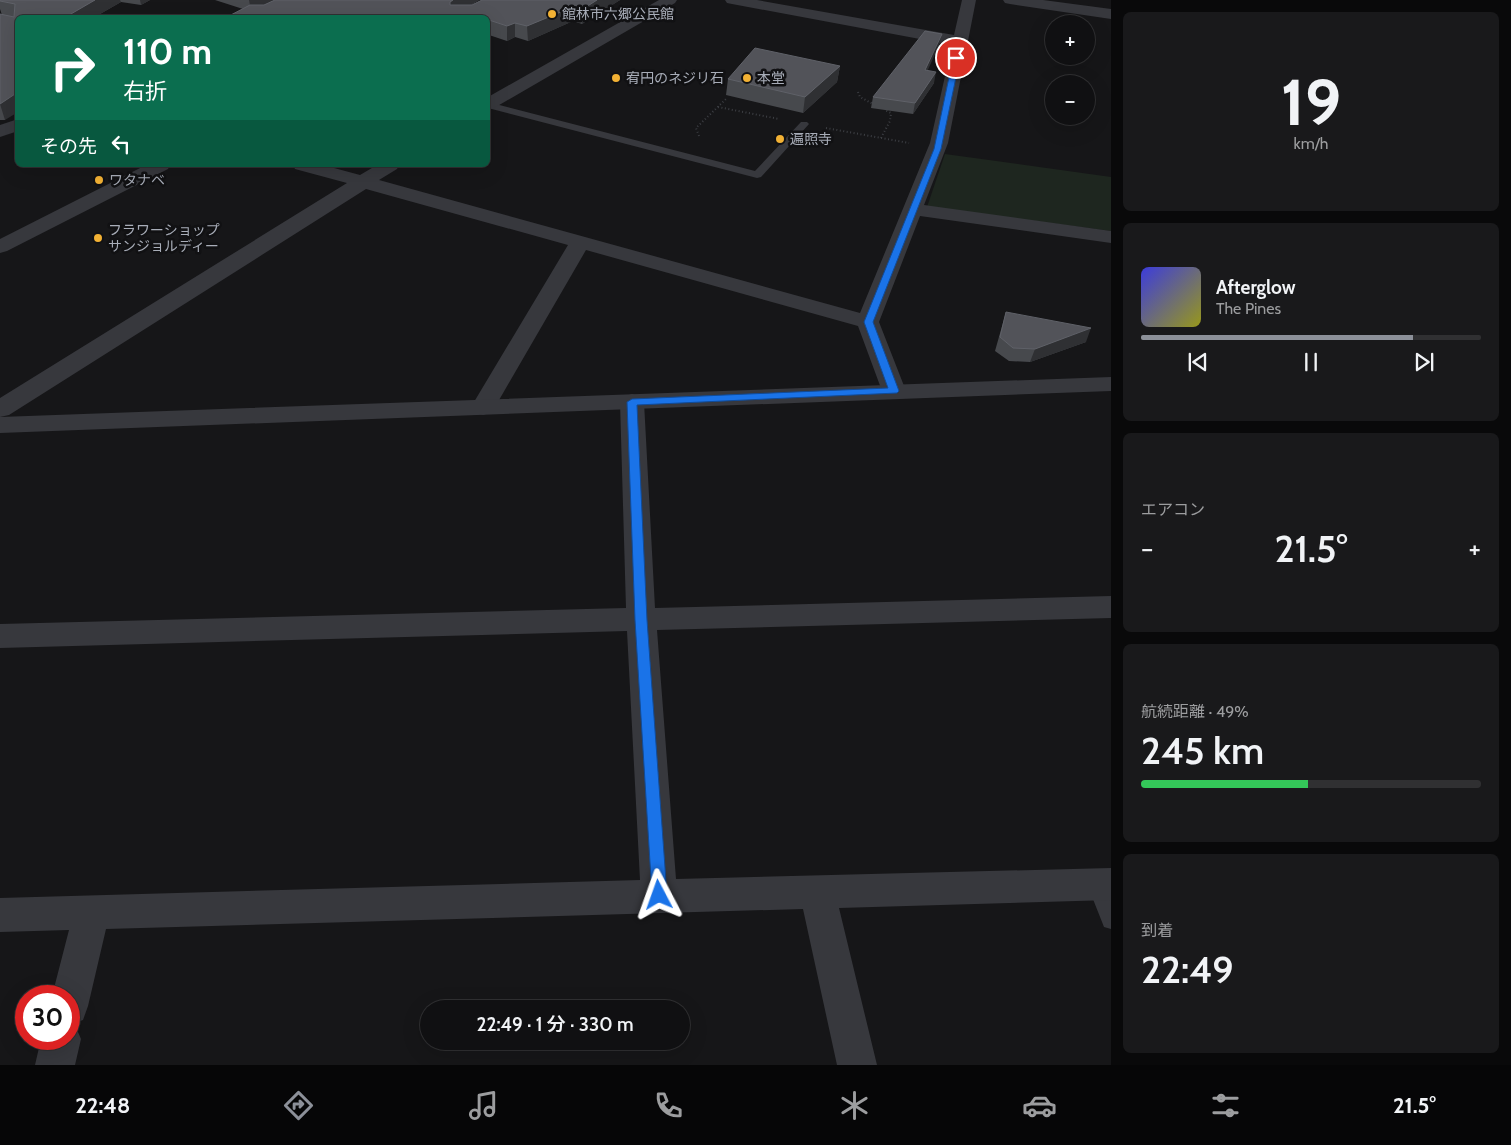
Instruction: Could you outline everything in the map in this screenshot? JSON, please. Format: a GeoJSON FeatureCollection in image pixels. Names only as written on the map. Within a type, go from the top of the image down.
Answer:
{"type":"FeatureCollection","features":[{"type":"Feature","properties":{"kind":"street"},"geometry":{"type":"LineString","coordinates":[[490,103],[670,0]]}},
{"type":"Feature","properties":{"kind":"street"},"geometry":{"type":"LineString","coordinates":[[732,0],[960,42]]}},
{"type":"Feature","properties":{"kind":"street"},"geometry":{"type":"LineString","coordinates":[[894,391],[868,322],[939,143],[969,0]]}},
{"type":"Feature","properties":{"kind":"street"},"geometry":{"type":"LineString","coordinates":[[1010,0],[1072,5],[1111,14]]}},
{"type":"Feature","properties":{"kind":"street"},"geometry":{"type":"LineString","coordinates":[[0,132],[15,125]]}},
{"type":"Feature","properties":{"kind":"street"},"geometry":{"type":"LineString","coordinates":[[0,247],[157,167]]}},
{"type":"Feature","properties":{"kind":"street"},"geometry":{"type":"LineString","coordinates":[[309,167],[868,322]]}},
{"type":"Feature","properties":{"kind":"street"},"geometry":{"type":"LineString","coordinates":[[0,409],[387,167]]}},
{"type":"Feature","properties":{"kind":"street"},"geometry":{"type":"LineString","coordinates":[[914,209],[1111,237]]}},
{"type":"Feature","properties":{"kind":"street"},"geometry":{"type":"LineString","coordinates":[[483,407],[580,243]]}},
{"type":"Feature","properties":{"kind":"street"},"geometry":{"type":"LineString","coordinates":[[0,425],[1111,384]]}},
{"type":"Feature","properties":{"kind":"street"},"geometry":{"type":"LineString","coordinates":[[632,402],[641,620],[659,895]]}},
{"type":"Feature","properties":{"kind":"street"},"geometry":{"type":"LineString","coordinates":[[0,636],[1111,607]]}},
{"type":"Feature","properties":{"kind":"street"},"geometry":{"type":"LineString","coordinates":[[0,915],[1104,884]]}},
{"type":"Feature","properties":{"kind":"street"},"geometry":{"type":"LineString","coordinates":[[817,892],[857,1065]]}},
{"type":"Feature","properties":{"kind":"street"},"geometry":{"type":"LineString","coordinates":[[74,985],[91,913]]}},
{"type":"Feature","properties":{"kind":"street"},"geometry":{"type":"LineString","coordinates":[[54,1065],[58,1050]]}},
{"type":"Feature","properties":{"kind":"lane"},"geometry":{"type":"LineString","coordinates":[[490,105],[757,175],[804,124]]}},
{"type":"Feature","properties":{"kind":"lane"},"geometry":{"type":"LineString","coordinates":[[1104,884],[1111,920]]}},
{"type":"Feature","properties":{"kind":"path"},"geometry":{"type":"LineString","coordinates":[[858,92],[860,97],[876,105]]}},
{"type":"Feature","properties":{"kind":"path"},"geometry":{"type":"LineString","coordinates":[[700,140],[696,128],[727,98]]}},
{"type":"Feature","properties":{"kind":"path"},"geometry":{"type":"LineString","coordinates":[[881,138],[890,120],[891,113],[884,109]]}},
{"type":"Feature","properties":{"kind":"shaded area"},"geometry":{"type":"Polygon","coordinates":[[[945,154],[1111,177],[1111,231],[927,207],[945,154]]]}},
{"type":"Feature","properties":{"kind":"building"},"geometry":{"type":"Polygon","coordinates":[[[95,0],[69,15],[15,15],[15,94],[0,104],[0,14],[14,17],[15,4],[0,1],[95,0]]]}},
{"type":"Feature","properties":{"kind":"building"},"geometry":{"type":"Polygon","coordinates":[[[275,0],[453,0],[450,2],[450,5],[472,5],[482,0],[597,0],[583,9],[573,7],[527,26],[515,23],[507,26],[490,20],[490,15],[231,15],[250,5],[264,5],[275,0]]]}},
{"type":"Feature","properties":{"kind":"building"},"geometry":{"type":"Polygon","coordinates":[[[925,31],[942,34],[925,70],[936,72],[915,103],[873,97],[925,31]]]}},
{"type":"Feature","properties":{"kind":"building"},"geometry":{"type":"Polygon","coordinates":[[[755,48],[840,66],[805,97],[728,79],[755,48]]]}},
{"type":"Feature","properties":{"kind":"building"},"geometry":{"type":"Polygon","coordinates":[[[1006,312],[1091,328],[1035,349],[1013,348],[1000,337],[1006,312]]]}},
{"type":"Feature","properties":{"kind":"place","name":"館林市六郷公民館"},"geometry":{"type":"Point","coordinates":[552,14]}},
{"type":"Feature","properties":{"kind":"place","name":"宥円のネジリ石"},"geometry":{"type":"Point","coordinates":[616,78]}},
{"type":"Feature","properties":{"kind":"place","name":"本堂"},"geometry":{"type":"Point","coordinates":[747,78]}},
{"type":"Feature","properties":{"kind":"place","name":"遍照寺"},"geometry":{"type":"Point","coordinates":[780,139]}},
{"type":"Feature","properties":{"kind":"place","name":"ワタナベ"},"geometry":{"type":"Point","coordinates":[99,180]}},
{"type":"Feature","properties":{"kind":"place","name":"フラワーショップ サンジョルディー"},"geometry":{"type":"Point","coordinates":[98,238]}},
{"type":"Feature","properties":{"kind":"route"},"geometry":{"type":"LineString","coordinates":[[659,895],[641,620],[632,402],[894,391],[868,322],[937,149],[956,58]]}}]}
